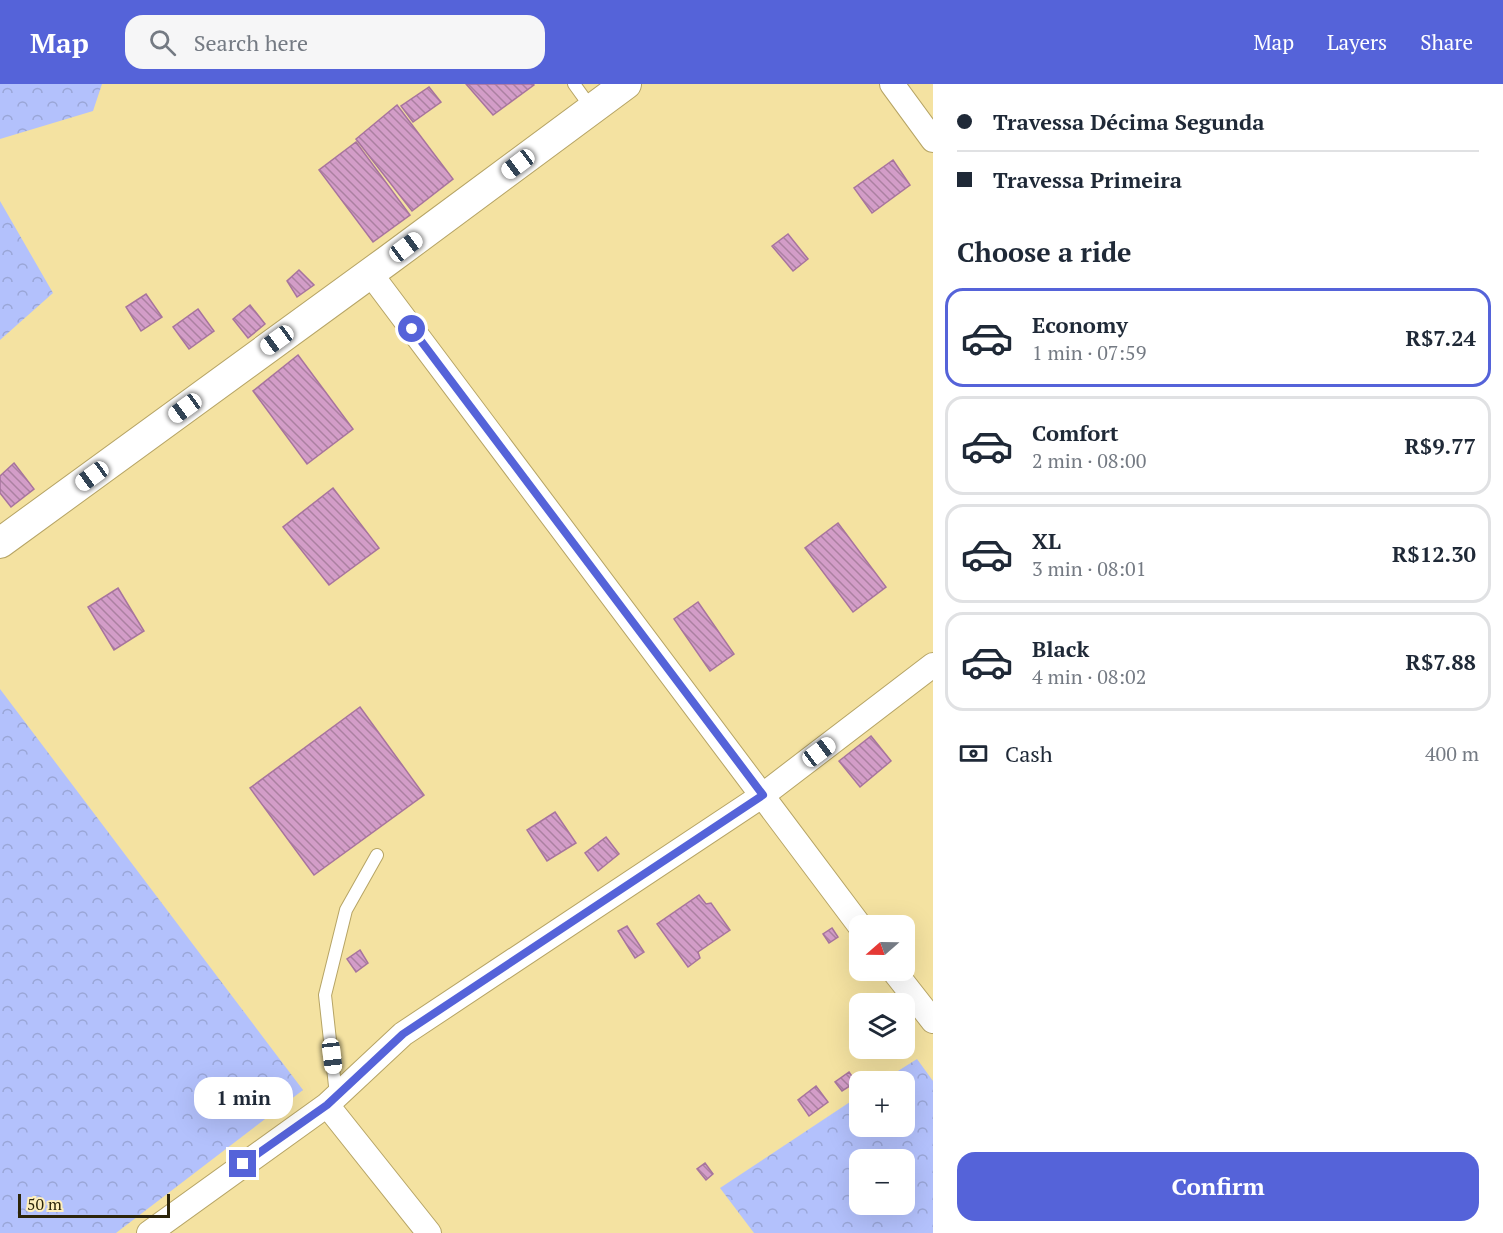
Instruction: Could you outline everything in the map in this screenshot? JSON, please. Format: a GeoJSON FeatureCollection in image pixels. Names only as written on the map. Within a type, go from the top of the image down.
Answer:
{"type":"FeatureCollection","features":[{"type":"Feature","properties":{"kind":"street"},"geometry":{"type":"LineString","coordinates":[[0,543],[626,84]]}},
{"type":"Feature","properties":{"kind":"street"},"geometry":{"type":"LineString","coordinates":[[892,84],[933,140]]}},
{"type":"Feature","properties":{"kind":"street"},"geometry":{"type":"LineString","coordinates":[[370,273],[852,915]]}},
{"type":"Feature","properties":{"kind":"street"},"geometry":{"type":"LineString","coordinates":[[149,1233],[332,1101],[403,1034],[763,795],[933,665]]}},
{"type":"Feature","properties":{"kind":"street"},"geometry":{"type":"LineString","coordinates":[[902,981],[933,1021]]}},
{"type":"Feature","properties":{"kind":"street"},"geometry":{"type":"LineString","coordinates":[[332,1101],[429,1233]]}},
{"type":"Feature","properties":{"kind":"lane"},"geometry":{"type":"LineString","coordinates":[[574,84],[592,109]]}},
{"type":"Feature","properties":{"kind":"lane"},"geometry":{"type":"LineString","coordinates":[[332,1101],[325,994],[346,910],[377,855]]}},
{"type":"Feature","properties":{"kind":"green space"},"geometry":{"type":"Polygon","coordinates":[[[0,84],[102,84],[93,111],[0,139],[0,84]]]}},
{"type":"Feature","properties":{"kind":"green space"},"geometry":{"type":"Polygon","coordinates":[[[0,201],[53,293],[0,340],[0,201]]]}},
{"type":"Feature","properties":{"kind":"green space"},"geometry":{"type":"Polygon","coordinates":[[[0,689],[303,1090],[116,1233],[0,1233],[0,689]]]}},
{"type":"Feature","properties":{"kind":"green space"},"geometry":{"type":"Polygon","coordinates":[[[917,1059],[933,1081],[933,1233],[754,1233],[720,1188],[849,1103],[849,1137],[915,1137],[915,1071],[898,1071],[917,1059]]]}},
{"type":"Feature","properties":{"kind":"building"},"geometry":{"type":"Polygon","coordinates":[[[466,84],[533,84],[534,85],[493,115],[466,84]]]}},
{"type":"Feature","properties":{"kind":"building"},"geometry":{"type":"Polygon","coordinates":[[[429,87],[441,102],[413,122],[401,106],[429,87]]]}},
{"type":"Feature","properties":{"kind":"building"},"geometry":{"type":"Polygon","coordinates":[[[397,105],[453,179],[412,211],[356,139],[397,105]]]}},
{"type":"Feature","properties":{"kind":"building"},"geometry":{"type":"Polygon","coordinates":[[[356,142],[410,215],[373,242],[319,170],[356,142]]]}},
{"type":"Feature","properties":{"kind":"building"},"geometry":{"type":"Polygon","coordinates":[[[893,160],[910,185],[872,213],[854,188],[893,160]]]}},
{"type":"Feature","properties":{"kind":"building"},"geometry":{"type":"Polygon","coordinates":[[[788,234],[808,259],[793,271],[772,246],[788,234]]]}},
{"type":"Feature","properties":{"kind":"building"},"geometry":{"type":"Polygon","coordinates":[[[299,270],[314,285],[297,297],[287,281],[299,270]]]}},
{"type":"Feature","properties":{"kind":"building"},"geometry":{"type":"Polygon","coordinates":[[[146,294],[162,317],[141,331],[126,307],[146,294]]]}},
{"type":"Feature","properties":{"kind":"building"},"geometry":{"type":"Polygon","coordinates":[[[250,305],[265,324],[248,338],[233,319],[250,305]]]}},
{"type":"Feature","properties":{"kind":"building"},"geometry":{"type":"Polygon","coordinates":[[[198,309],[214,331],[189,349],[173,327],[198,309]]]}},
{"type":"Feature","properties":{"kind":"building"},"geometry":{"type":"Polygon","coordinates":[[[298,355],[353,429],[307,464],[253,391],[298,355]]]}},
{"type":"Feature","properties":{"kind":"building"},"geometry":{"type":"Polygon","coordinates":[[[14,463],[34,489],[11,507],[0,493],[0,476],[14,463]]]}},
{"type":"Feature","properties":{"kind":"building"},"geometry":{"type":"Polygon","coordinates":[[[333,488],[379,548],[329,585],[283,527],[333,488]]]}},
{"type":"Feature","properties":{"kind":"building"},"geometry":{"type":"Polygon","coordinates":[[[838,523],[886,587],[853,612],[805,548],[838,523]]]}},
{"type":"Feature","properties":{"kind":"building"},"geometry":{"type":"Polygon","coordinates":[[[118,588],[144,631],[114,650],[88,607],[118,588]]]}},
{"type":"Feature","properties":{"kind":"building"},"geometry":{"type":"Polygon","coordinates":[[[698,602],[734,654],[710,671],[674,619],[698,602]]]}},
{"type":"Feature","properties":{"kind":"building"},"geometry":{"type":"Polygon","coordinates":[[[360,707],[424,795],[314,875],[250,788],[360,707]]]}},
{"type":"Feature","properties":{"kind":"building"},"geometry":{"type":"Polygon","coordinates":[[[871,736],[891,761],[860,787],[839,761],[871,736]]]}},
{"type":"Feature","properties":{"kind":"building"},"geometry":{"type":"Polygon","coordinates":[[[555,812],[576,843],[547,861],[527,830],[555,812]]]}},
{"type":"Feature","properties":{"kind":"building"},"geometry":{"type":"Polygon","coordinates":[[[606,837],[619,854],[598,871],[585,853],[606,837]]]}},
{"type":"Feature","properties":{"kind":"building"},"geometry":{"type":"Polygon","coordinates":[[[699,895],[706,904],[711,903],[730,930],[698,952],[700,958],[688,967],[657,924],[699,895]]]}},
{"type":"Feature","properties":{"kind":"building"},"geometry":{"type":"Polygon","coordinates":[[[627,926],[644,952],[635,958],[618,931],[627,926]]]}},
{"type":"Feature","properties":{"kind":"building"},"geometry":{"type":"Polygon","coordinates":[[[832,928],[838,937],[829,943],[823,934],[832,928]]]}},
{"type":"Feature","properties":{"kind":"building"},"geometry":{"type":"Polygon","coordinates":[[[360,950],[368,963],[356,972],[347,959],[360,950]]]}},
{"type":"Feature","properties":{"kind":"building"},"geometry":{"type":"Polygon","coordinates":[[[849,1072],[849,1086],[842,1091],[835,1082],[849,1072]]]}},
{"type":"Feature","properties":{"kind":"building"},"geometry":{"type":"Polygon","coordinates":[[[816,1086],[828,1102],[809,1116],[798,1100],[816,1086]]]}},
{"type":"Feature","properties":{"kind":"building"},"geometry":{"type":"Polygon","coordinates":[[[705,1163],[713,1174],[706,1180],[697,1169],[705,1163]]]}},
{"type":"Feature","properties":{"kind":"route"},"geometry":{"type":"LineString","coordinates":[[243,1164],[327,1105],[403,1034],[763,795],[412,329]]}}]}
